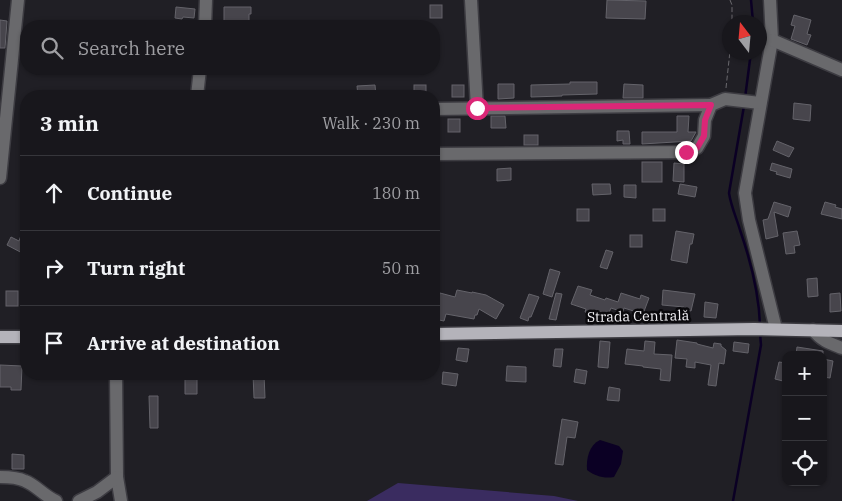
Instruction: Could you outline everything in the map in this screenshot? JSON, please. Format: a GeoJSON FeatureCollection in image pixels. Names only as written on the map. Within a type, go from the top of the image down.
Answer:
{"type":"FeatureCollection","features":[{"type":"Feature","properties":{"kind":"main road","name":"Strada Centrală"},"geometry":{"type":"LineString","coordinates":[[440,334],[765,329],[842,331]]}},
{"type":"Feature","properties":{"kind":"main road"},"geometry":{"type":"LineString","coordinates":[[0,337],[20,337]]}},
{"type":"Feature","properties":{"kind":"street"},"geometry":{"type":"LineString","coordinates":[[0,178],[18,0]]}},
{"type":"Feature","properties":{"kind":"street"},"geometry":{"type":"LineString","coordinates":[[205,20],[206,0]]}},
{"type":"Feature","properties":{"kind":"street"},"geometry":{"type":"LineString","coordinates":[[471,0],[477,108]]}},
{"type":"Feature","properties":{"kind":"street"},"geometry":{"type":"LineString","coordinates":[[765,329],[745,193],[772,40],[770,0]]}},
{"type":"Feature","properties":{"kind":"street"},"geometry":{"type":"LineString","coordinates":[[772,40],[842,70]]}},
{"type":"Feature","properties":{"kind":"street"},"geometry":{"type":"LineString","coordinates":[[198,90],[200,75]]}},
{"type":"Feature","properties":{"kind":"street"},"geometry":{"type":"LineString","coordinates":[[440,109],[711,105],[725,99],[760,103]]}},
{"type":"Feature","properties":{"kind":"street"},"geometry":{"type":"LineString","coordinates":[[440,154],[686,152],[697,148],[701,142],[704,136],[705,120],[711,105]]}},
{"type":"Feature","properties":{"kind":"street"},"geometry":{"type":"LineString","coordinates":[[813,330],[824,341],[842,348]]}},
{"type":"Feature","properties":{"kind":"street"},"geometry":{"type":"LineString","coordinates":[[116,380],[117,477],[121,501]]}},
{"type":"Feature","properties":{"kind":"street"},"geometry":{"type":"LineString","coordinates":[[0,476],[10,476],[26,481],[48,498],[56,501]]}},
{"type":"Feature","properties":{"kind":"street"},"geometry":{"type":"LineString","coordinates":[[79,501],[97,492],[117,477]]}},
{"type":"Feature","properties":{"kind":"path"},"geometry":{"type":"LineString","coordinates":[[730,0],[732,15]]}},
{"type":"Feature","properties":{"kind":"path"},"geometry":{"type":"LineString","coordinates":[[725,99],[729,60]]}},
{"type":"Feature","properties":{"kind":"shaded area"},"geometry":{"type":"Polygon","coordinates":[[[600,440],[619,446],[623,451],[621,464],[614,477],[607,478],[587,470],[589,453],[593,445],[600,440]]]}},
{"type":"Feature","properties":{"kind":"shaded area"},"geometry":{"type":"Polygon","coordinates":[[[398,483],[554,496],[578,501],[367,501],[398,483]]]}},
{"type":"Feature","properties":{"kind":"building"},"geometry":{"type":"Polygon","coordinates":[[[607,0],[646,1],[645,19],[606,18],[607,0]]]}},
{"type":"Feature","properties":{"kind":"building"},"geometry":{"type":"Polygon","coordinates":[[[430,5],[442,5],[442,18],[430,18],[430,5]]]}},
{"type":"Feature","properties":{"kind":"building"},"geometry":{"type":"Polygon","coordinates":[[[176,7],[195,9],[194,18],[175,18],[176,7]]]}},
{"type":"Feature","properties":{"kind":"building"},"geometry":{"type":"Polygon","coordinates":[[[224,7],[251,7],[249,20],[224,20],[224,7]]]}},
{"type":"Feature","properties":{"kind":"building"},"geometry":{"type":"Polygon","coordinates":[[[794,15],[811,20],[807,34],[811,35],[807,45],[791,39],[795,26],[791,25],[794,15]]]}},
{"type":"Feature","properties":{"kind":"building"},"geometry":{"type":"Polygon","coordinates":[[[0,20],[7,21],[5,48],[0,48],[0,20]]]}},
{"type":"Feature","properties":{"kind":"building"},"geometry":{"type":"Polygon","coordinates":[[[570,82],[597,82],[597,94],[531,97],[531,85],[570,84],[570,82]]]}},
{"type":"Feature","properties":{"kind":"building"},"geometry":{"type":"Polygon","coordinates":[[[498,84],[514,84],[514,98],[498,99],[498,84]]]}},
{"type":"Feature","properties":{"kind":"building"},"geometry":{"type":"Polygon","coordinates":[[[624,84],[643,85],[643,98],[623,98],[624,84]]]}},
{"type":"Feature","properties":{"kind":"building"},"geometry":{"type":"Polygon","coordinates":[[[375,85],[375,90],[357,90],[357,86],[375,85]]]}},
{"type":"Feature","properties":{"kind":"building"},"geometry":{"type":"Polygon","coordinates":[[[414,85],[426,85],[426,90],[414,90],[414,85]]]}},
{"type":"Feature","properties":{"kind":"building"},"geometry":{"type":"Polygon","coordinates":[[[452,85],[464,85],[464,97],[452,97],[452,85]]]}},
{"type":"Feature","properties":{"kind":"building"},"geometry":{"type":"Polygon","coordinates":[[[794,103],[811,105],[810,121],[793,119],[794,103]]]}},
{"type":"Feature","properties":{"kind":"building"},"geometry":{"type":"Polygon","coordinates":[[[491,116],[505,116],[506,128],[491,128],[491,116]]]}},
{"type":"Feature","properties":{"kind":"building"},"geometry":{"type":"Polygon","coordinates":[[[677,116],[689,116],[688,132],[696,132],[691,141],[642,144],[642,132],[677,132],[677,116]]]}},
{"type":"Feature","properties":{"kind":"building"},"geometry":{"type":"Polygon","coordinates":[[[448,119],[460,119],[460,132],[448,132],[448,119]]]}},
{"type":"Feature","properties":{"kind":"building"},"geometry":{"type":"Polygon","coordinates":[[[617,131],[629,131],[630,144],[623,144],[623,140],[617,141],[617,131]]]}},
{"type":"Feature","properties":{"kind":"building"},"geometry":{"type":"Polygon","coordinates":[[[524,135],[538,135],[538,145],[524,145],[524,135]]]}},
{"type":"Feature","properties":{"kind":"building"},"geometry":{"type":"Polygon","coordinates":[[[777,141],[794,148],[789,157],[773,150],[777,141]]]}},
{"type":"Feature","properties":{"kind":"building"},"geometry":{"type":"Polygon","coordinates":[[[642,162],[662,162],[662,182],[642,182],[642,162]]]}},
{"type":"Feature","properties":{"kind":"building"},"geometry":{"type":"Polygon","coordinates":[[[674,163],[684,164],[684,182],[673,181],[674,163]]]}},
{"type":"Feature","properties":{"kind":"building"},"geometry":{"type":"Polygon","coordinates":[[[772,163],[792,169],[790,178],[770,170],[772,163]]]}},
{"type":"Feature","properties":{"kind":"building"},"geometry":{"type":"Polygon","coordinates":[[[511,168],[511,180],[497,181],[497,169],[511,168]]]}},
{"type":"Feature","properties":{"kind":"building"},"geometry":{"type":"Polygon","coordinates":[[[592,184],[610,184],[611,194],[593,195],[592,184]]]}},
{"type":"Feature","properties":{"kind":"building"},"geometry":{"type":"Polygon","coordinates":[[[680,184],[697,187],[695,197],[678,194],[680,184]]]}},
{"type":"Feature","properties":{"kind":"building"},"geometry":{"type":"Polygon","coordinates":[[[624,185],[636,185],[636,198],[624,197],[624,185]]]}},
{"type":"Feature","properties":{"kind":"building"},"geometry":{"type":"Polygon","coordinates":[[[774,202],[791,207],[788,217],[774,212],[778,236],[766,239],[763,220],[768,219],[774,202]]]}},
{"type":"Feature","properties":{"kind":"building"},"geometry":{"type":"Polygon","coordinates":[[[825,202],[842,209],[842,219],[821,214],[825,202]]]}},
{"type":"Feature","properties":{"kind":"building"},"geometry":{"type":"Polygon","coordinates":[[[577,209],[589,209],[589,221],[577,221],[577,209]]]}},
{"type":"Feature","properties":{"kind":"building"},"geometry":{"type":"Polygon","coordinates":[[[653,209],[665,209],[665,221],[653,221],[653,209]]]}},
{"type":"Feature","properties":{"kind":"building"},"geometry":{"type":"Polygon","coordinates":[[[676,231],[694,234],[692,244],[690,244],[687,263],[671,260],[676,231]]]}},
{"type":"Feature","properties":{"kind":"building"},"geometry":{"type":"Polygon","coordinates":[[[797,231],[800,245],[794,246],[795,253],[786,254],[783,233],[797,231]]]}},
{"type":"Feature","properties":{"kind":"building"},"geometry":{"type":"Polygon","coordinates":[[[630,235],[642,235],[642,247],[630,247],[630,235]]]}},
{"type":"Feature","properties":{"kind":"building"},"geometry":{"type":"Polygon","coordinates":[[[11,237],[19,241],[20,238],[20,252],[7,245],[11,237]]]}},
{"type":"Feature","properties":{"kind":"building"},"geometry":{"type":"Polygon","coordinates":[[[606,250],[613,252],[607,269],[600,267],[606,250]]]}},
{"type":"Feature","properties":{"kind":"building"},"geometry":{"type":"Polygon","coordinates":[[[550,269],[560,272],[552,297],[543,294],[550,269]]]}},
{"type":"Feature","properties":{"kind":"building"},"geometry":{"type":"Polygon","coordinates":[[[817,278],[818,296],[808,297],[807,279],[817,278]]]}},
{"type":"Feature","properties":{"kind":"building"},"geometry":{"type":"Polygon","coordinates":[[[578,286],[592,290],[590,295],[605,300],[606,298],[618,302],[621,293],[640,299],[641,295],[649,298],[643,314],[624,308],[623,312],[611,308],[607,317],[594,312],[593,315],[585,312],[586,309],[571,304],[578,286]]]}},
{"type":"Feature","properties":{"kind":"building"},"geometry":{"type":"Polygon","coordinates":[[[457,290],[472,292],[486,295],[504,305],[496,319],[479,309],[474,319],[446,314],[444,321],[440,320],[440,293],[455,297],[457,290]]]}},
{"type":"Feature","properties":{"kind":"building"},"geometry":{"type":"Polygon","coordinates":[[[663,290],[695,294],[691,311],[684,309],[684,307],[662,305],[663,290]]]}},
{"type":"Feature","properties":{"kind":"building"},"geometry":{"type":"Polygon","coordinates":[[[6,291],[18,291],[18,306],[6,306],[6,291]]]}},
{"type":"Feature","properties":{"kind":"building"},"geometry":{"type":"Polygon","coordinates":[[[556,293],[562,294],[556,320],[549,319],[556,293]]]}},
{"type":"Feature","properties":{"kind":"building"},"geometry":{"type":"Polygon","coordinates":[[[840,293],[841,311],[830,312],[830,294],[840,293]]]}},
{"type":"Feature","properties":{"kind":"building"},"geometry":{"type":"Polygon","coordinates":[[[529,294],[539,297],[528,321],[520,318],[529,294]]]}},
{"type":"Feature","properties":{"kind":"building"},"geometry":{"type":"Polygon","coordinates":[[[705,302],[718,304],[716,318],[704,317],[705,302]]]}},
{"type":"Feature","properties":{"kind":"building"},"geometry":{"type":"Polygon","coordinates":[[[677,340],[713,348],[714,343],[721,344],[726,350],[724,364],[719,363],[716,386],[708,385],[711,365],[695,362],[695,368],[686,367],[687,359],[675,358],[677,340]]]}},
{"type":"Feature","properties":{"kind":"building"},"geometry":{"type":"Polygon","coordinates":[[[600,341],[610,342],[608,368],[598,367],[600,341]]]}},
{"type":"Feature","properties":{"kind":"building"},"geometry":{"type":"Polygon","coordinates":[[[645,341],[655,342],[654,354],[672,355],[670,381],[660,380],[661,369],[625,364],[627,349],[644,351],[645,341]]]}},
{"type":"Feature","properties":{"kind":"building"},"geometry":{"type":"Polygon","coordinates":[[[734,342],[749,344],[748,353],[733,351],[734,342]]]}},
{"type":"Feature","properties":{"kind":"building"},"geometry":{"type":"Polygon","coordinates":[[[797,347],[823,351],[796,351],[797,347]]]}},
{"type":"Feature","properties":{"kind":"building"},"geometry":{"type":"Polygon","coordinates":[[[458,348],[469,349],[467,362],[456,360],[458,348]]]}},
{"type":"Feature","properties":{"kind":"building"},"geometry":{"type":"Polygon","coordinates":[[[555,349],[563,349],[561,367],[553,366],[555,349]]]}},
{"type":"Feature","properties":{"kind":"building"},"geometry":{"type":"Polygon","coordinates":[[[827,360],[833,361],[830,378],[827,378],[827,360]]]}},
{"type":"Feature","properties":{"kind":"building"},"geometry":{"type":"Polygon","coordinates":[[[779,362],[782,362],[782,381],[775,379],[779,362]]]}},
{"type":"Feature","properties":{"kind":"building"},"geometry":{"type":"Polygon","coordinates":[[[0,365],[20,366],[21,390],[11,390],[11,387],[0,387],[0,365]]]}},
{"type":"Feature","properties":{"kind":"building"},"geometry":{"type":"Polygon","coordinates":[[[507,366],[526,367],[526,382],[506,381],[507,366]]]}},
{"type":"Feature","properties":{"kind":"building"},"geometry":{"type":"Polygon","coordinates":[[[576,369],[587,371],[585,384],[574,382],[576,369]]]}},
{"type":"Feature","properties":{"kind":"building"},"geometry":{"type":"Polygon","coordinates":[[[443,372],[458,374],[456,386],[442,384],[443,372]]]}},
{"type":"Feature","properties":{"kind":"building"},"geometry":{"type":"Polygon","coordinates":[[[185,380],[197,380],[197,394],[185,394],[185,380]]]}},
{"type":"Feature","properties":{"kind":"building"},"geometry":{"type":"Polygon","coordinates":[[[253,380],[264,380],[265,398],[254,398],[253,380]]]}},
{"type":"Feature","properties":{"kind":"building"},"geometry":{"type":"Polygon","coordinates":[[[609,387],[620,389],[619,401],[607,400],[609,387]]]}},
{"type":"Feature","properties":{"kind":"building"},"geometry":{"type":"Polygon","coordinates":[[[149,396],[158,396],[158,428],[150,428],[149,396]]]}},
{"type":"Feature","properties":{"kind":"building"},"geometry":{"type":"Polygon","coordinates":[[[562,419],[578,422],[575,438],[567,437],[563,465],[555,464],[562,419]]]}},
{"type":"Feature","properties":{"kind":"building"},"geometry":{"type":"Polygon","coordinates":[[[12,454],[24,455],[24,469],[12,469],[12,454]]]}},
{"type":"Feature","properties":{"kind":"waterway"},"geometry":{"type":"LineString","coordinates":[[751,0],[752,15]]}},
{"type":"Feature","properties":{"kind":"waterway"},"geometry":{"type":"LineString","coordinates":[[745,98],[750,60]]}},
{"type":"Feature","properties":{"kind":"waterway"},"geometry":{"type":"LineString","coordinates":[[744,106],[729,193],[753,277],[760,325]]}},
{"type":"Feature","properties":{"kind":"waterway"},"geometry":{"type":"LineString","coordinates":[[733,501],[761,345],[760,333]]}},
{"type":"Feature","properties":{"kind":"route"},"geometry":{"type":"LineString","coordinates":[[477,108],[711,105],[705,120],[704,136],[697,148],[686,152]]}}]}
